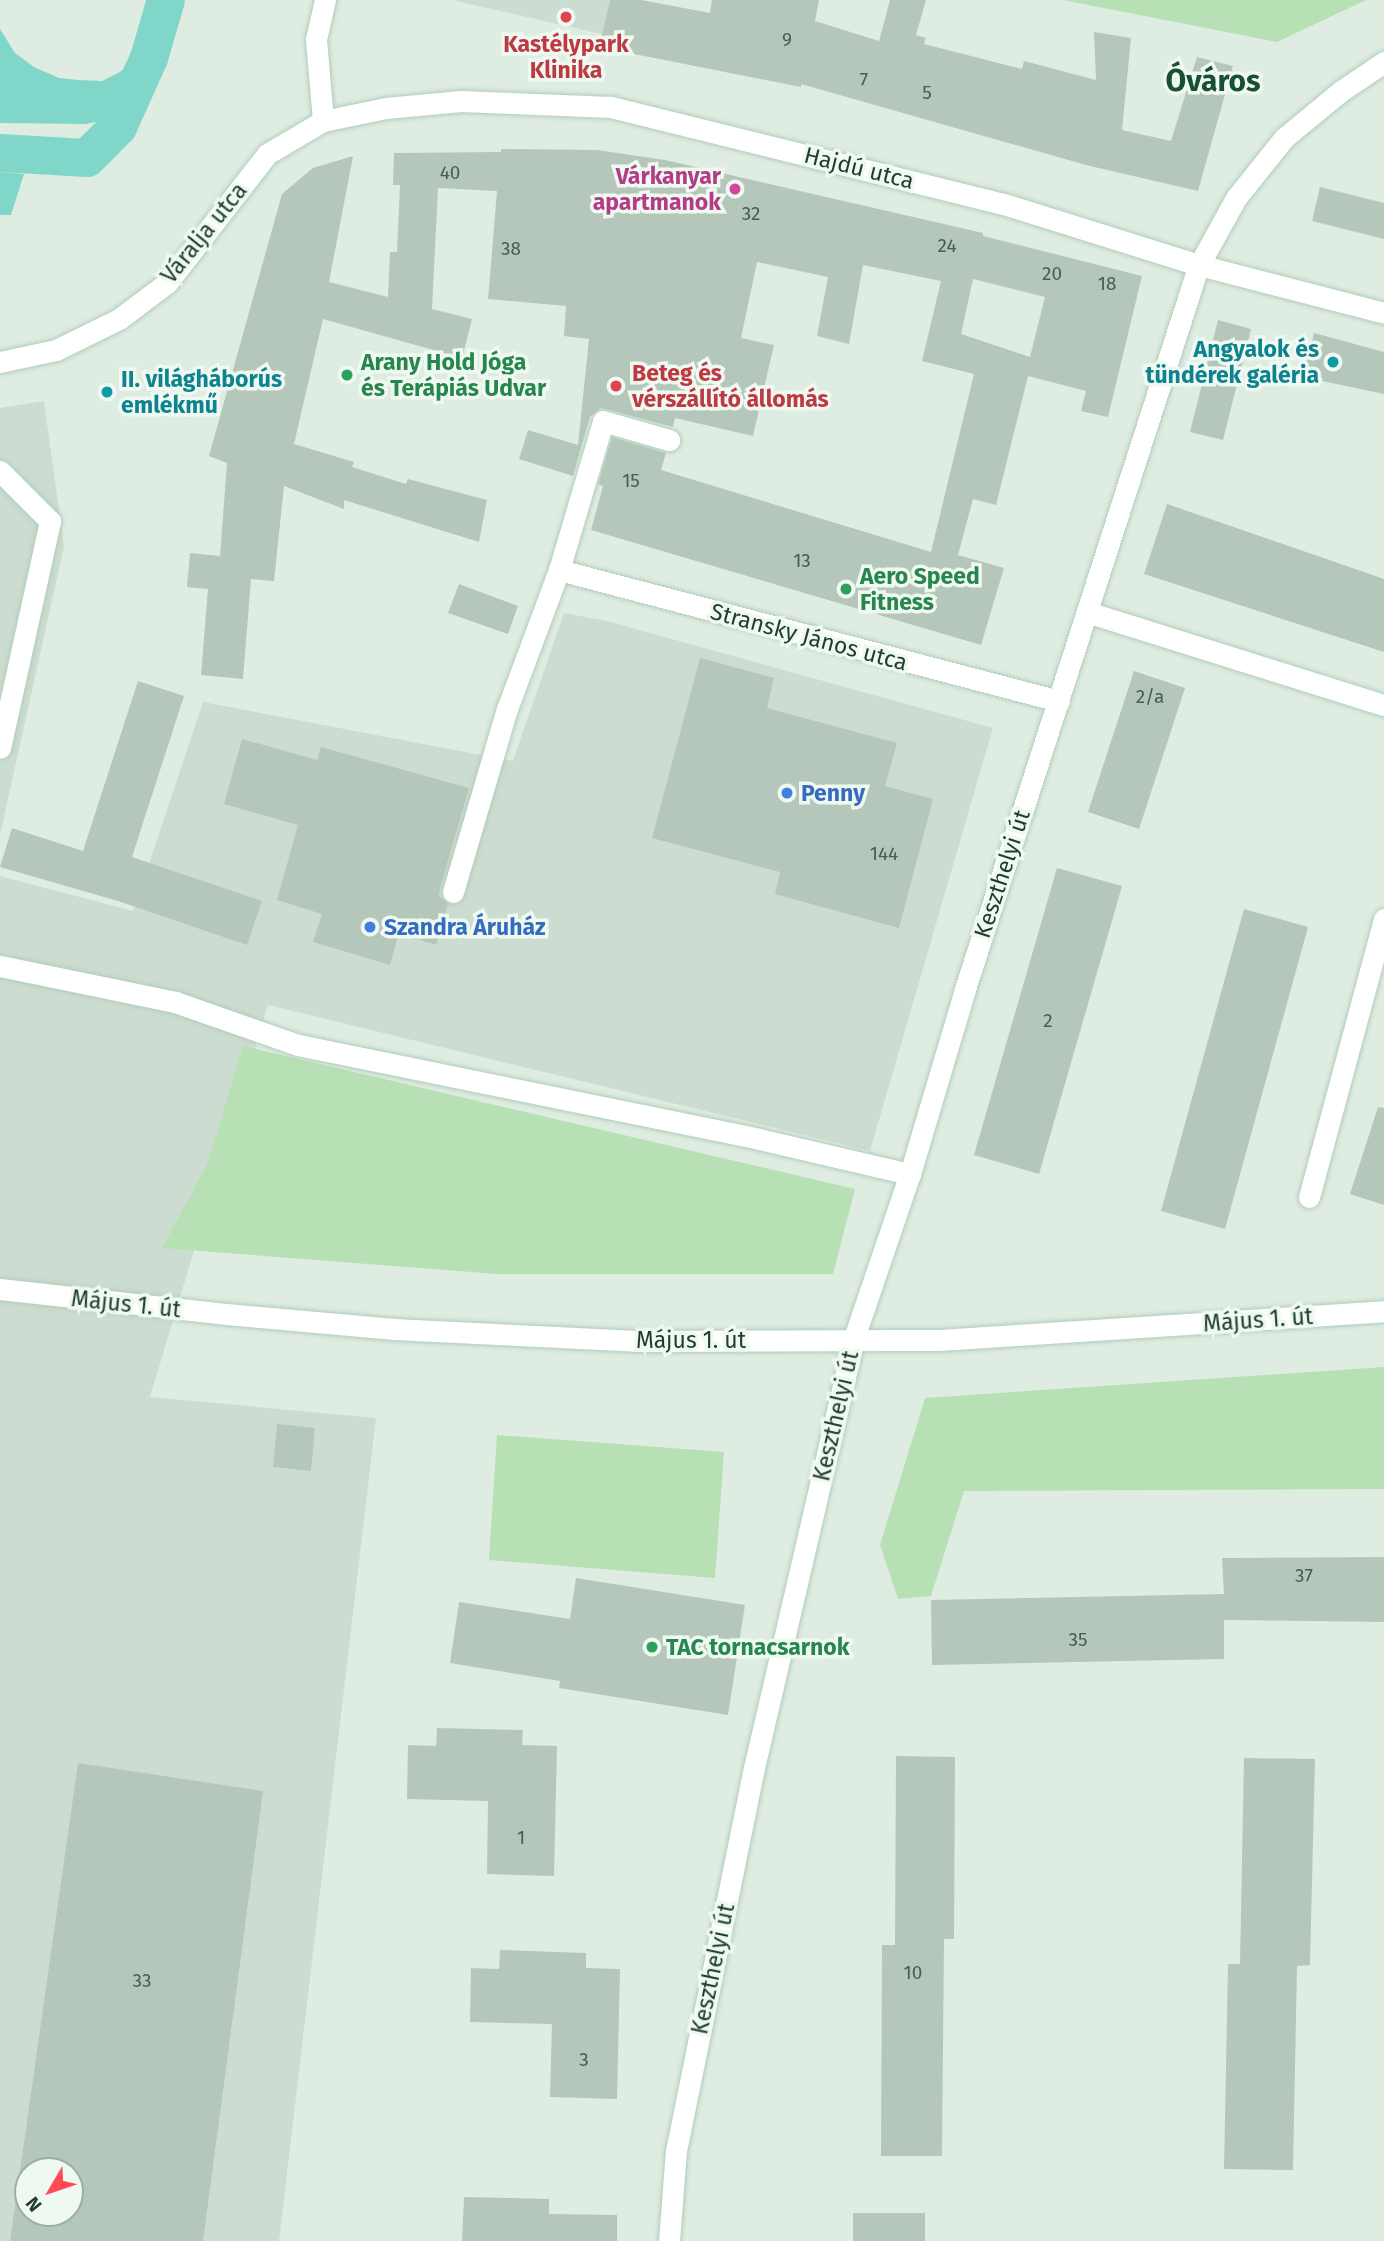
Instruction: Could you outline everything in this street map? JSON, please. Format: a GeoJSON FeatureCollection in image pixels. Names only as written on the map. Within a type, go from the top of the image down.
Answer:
{"type":"FeatureCollection","features":[{"type":"Feature","properties":{"kind":"street"},"geometry":{"type":"LineString","coordinates":[[323,121],[316,39],[325,0]]}},
{"type":"Feature","properties":{"kind":"street","name":"Keszthelyi út"},"geometry":{"type":"LineString","coordinates":[[668,2241],[676,2151],[746,1809],[853,1341],[910,1174],[965,989],[1199,265],[1236,198],[1284,138],[1341,91],[1384,62]]}},
{"type":"Feature","properties":{"kind":"street","name":"Hajdú utca"},"geometry":{"type":"LineString","coordinates":[[323,121],[386,108],[461,101],[611,107],[1004,204],[1199,265],[1384,313]]}},
{"type":"Feature","properties":{"kind":"street","name":"Váralja utca"},"geometry":{"type":"LineString","coordinates":[[0,362],[56,350],[119,319],[167,283],[267,154],[323,121]]}},
{"type":"Feature","properties":{"kind":"street"},"geometry":{"type":"LineString","coordinates":[[453,892],[507,709],[559,570],[603,421],[669,440]]}},
{"type":"Feature","properties":{"kind":"street"},"geometry":{"type":"LineString","coordinates":[[0,471],[50,521],[0,748]]}},
{"type":"Feature","properties":{"kind":"street","name":"Stransky János utca"},"geometry":{"type":"LineString","coordinates":[[559,570],[1059,701]]}},
{"type":"Feature","properties":{"kind":"street"},"geometry":{"type":"LineString","coordinates":[[1087,612],[1384,705]]}},
{"type":"Feature","properties":{"kind":"street"},"geometry":{"type":"LineString","coordinates":[[1309,1197],[1384,919]]}},
{"type":"Feature","properties":{"kind":"street"},"geometry":{"type":"LineString","coordinates":[[0,966],[175,1002],[298,1045],[759,1139],[910,1174]]}},
{"type":"Feature","properties":{"kind":"street","name":"Május 1. út"},"geometry":{"type":"LineString","coordinates":[[0,1289],[200,1312],[394,1329],[637,1340],[939,1340],[1384,1311]]}},
{"type":"Feature","properties":{"kind":"shaded area","name":"Kastélypark Klinika"},"geometry":{"type":"Polygon","coordinates":[[[452,0],[610,0],[602,34],[452,0]]]}},
{"type":"Feature","properties":{"kind":"shaded area"},"geometry":{"type":"Polygon","coordinates":[[[44,401],[64,546],[0,835],[0,408],[44,401]]]}},
{"type":"Feature","properties":{"kind":"shaded area"},"geometry":{"type":"Polygon","coordinates":[[[564,613],[607,621],[993,728],[870,1151],[268,1005],[150,1397],[376,1418],[279,2241],[0,2241],[0,876],[133,911],[203,702],[513,761],[564,613]]]}},
{"type":"Feature","properties":{"kind":"green space"},"geometry":{"type":"Polygon","coordinates":[[[1063,0],[1366,0],[1277,42],[1063,0]]]}},
{"type":"Feature","properties":{"kind":"green space"},"geometry":{"type":"Polygon","coordinates":[[[243,1046],[855,1189],[833,1274],[497,1274],[162,1248],[208,1163],[243,1046]]]}},
{"type":"Feature","properties":{"kind":"green space"},"geometry":{"type":"Polygon","coordinates":[[[1384,1367],[1384,1489],[964,1491],[931,1596],[898,1599],[880,1545],[925,1398],[1384,1367]]]}},
{"type":"Feature","properties":{"kind":"green space"},"geometry":{"type":"Polygon","coordinates":[[[497,1435],[724,1452],[715,1578],[489,1560],[497,1435]]]}},
{"type":"Feature","properties":{"kind":"water"},"geometry":{"type":"Polygon","coordinates":[[[0,29],[15,53],[34,67],[59,78],[78,80],[102,81],[120,72],[135,58],[149,29],[171,41],[141,113],[86,124],[0,123],[0,29]]]}},
{"type":"Feature","properties":{"kind":"water"},"geometry":{"type":"Polygon","coordinates":[[[0,172],[24,174],[11,215],[0,215],[0,172]]]}},
{"type":"Feature","properties":{"kind":"building"},"geometry":{"type":"Polygon","coordinates":[[[610,0],[641,0],[710,13],[712,0],[819,0],[815,21],[879,41],[890,0],[926,0],[916,35],[926,38],[924,44],[1022,69],[1024,61],[1096,80],[1094,32],[1131,38],[1122,130],[1171,141],[1197,57],[1233,66],[1198,191],[1086,165],[801,84],[801,87],[599,47],[610,0]]]}},
{"type":"Feature","properties":{"kind":"building"},"geometry":{"type":"Polygon","coordinates":[[[501,149],[597,150],[665,160],[983,233],[983,236],[1142,276],[1108,417],[1081,411],[1086,391],[1028,376],[996,505],[973,499],[958,555],[1004,568],[981,645],[591,530],[603,486],[598,484],[612,437],[666,453],[661,470],[931,552],[974,374],[922,361],[941,281],[863,265],[849,344],[817,336],[828,277],[757,262],[741,338],[774,345],[753,436],[675,418],[673,427],[601,408],[590,417],[573,476],[519,459],[528,430],[578,445],[589,339],[564,336],[566,306],[488,299],[497,191],[438,188],[432,309],[472,319],[462,358],[323,319],[294,444],[354,462],[352,467],[406,484],[408,479],[487,500],[479,542],[344,500],[344,509],[284,486],[274,581],[251,579],[243,679],[201,675],[208,589],[187,587],[190,553],[220,556],[227,463],[209,456],[282,194],[313,168],[353,156],[329,282],[388,297],[390,252],[397,252],[400,185],[393,185],[394,153],[501,152],[501,149]],[[973,279],[961,334],[1030,357],[1045,297],[973,279]]]}},
{"type":"Feature","properties":{"kind":"building"},"geometry":{"type":"Polygon","coordinates":[[[1320,187],[1384,203],[1384,239],[1312,221],[1320,187]]]}},
{"type":"Feature","properties":{"kind":"building"},"geometry":{"type":"Polygon","coordinates":[[[1218,320],[1251,329],[1223,440],[1190,432],[1218,320]]]}},
{"type":"Feature","properties":{"kind":"building","name":"Angyalok és tündérek galéria"},"geometry":{"type":"Polygon","coordinates":[[[1314,333],[1384,352],[1384,394],[1303,377],[1314,333]]]}},
{"type":"Feature","properties":{"kind":"building"},"geometry":{"type":"Polygon","coordinates":[[[1167,504],[1384,579],[1384,652],[1144,574],[1167,504]]]}},
{"type":"Feature","properties":{"kind":"building"},"geometry":{"type":"Polygon","coordinates":[[[459,584],[518,606],[508,634],[448,613],[459,584]]]}},
{"type":"Feature","properties":{"kind":"building","name":"Penny"},"geometry":{"type":"Polygon","coordinates":[[[700,658],[774,678],[767,708],[897,743],[885,786],[933,799],[899,928],[775,894],[780,872],[652,838],[700,658]]]}},
{"type":"Feature","properties":{"kind":"building"},"geometry":{"type":"Polygon","coordinates":[[[1134,671],[1185,688],[1139,829],[1088,812],[1134,671]]]}},
{"type":"Feature","properties":{"kind":"building"},"geometry":{"type":"Polygon","coordinates":[[[138,681],[184,696],[132,857],[262,901],[247,945],[118,901],[0,867],[12,828],[83,851],[138,681]]]}},
{"type":"Feature","properties":{"kind":"building"},"geometry":{"type":"Polygon","coordinates":[[[242,739],[317,760],[321,747],[469,788],[440,888],[439,896],[448,904],[436,945],[399,933],[390,965],[313,942],[322,914],[277,900],[298,825],[224,804],[242,739]]]}},
{"type":"Feature","properties":{"kind":"building"},"geometry":{"type":"Polygon","coordinates":[[[1057,868],[1122,886],[1039,1174],[974,1155],[1057,868]]]}},
{"type":"Feature","properties":{"kind":"building"},"geometry":{"type":"Polygon","coordinates":[[[1244,909],[1308,927],[1225,1229],[1161,1211],[1244,909]]]}},
{"type":"Feature","properties":{"kind":"building"},"geometry":{"type":"Polygon","coordinates":[[[1378,1107],[1384,1108],[1384,1205],[1350,1194],[1378,1107]]]}},
{"type":"Feature","properties":{"kind":"building"},"geometry":{"type":"Polygon","coordinates":[[[277,1424],[315,1428],[311,1471],[273,1467],[277,1424]]]}},
{"type":"Feature","properties":{"kind":"building"},"geometry":{"type":"Polygon","coordinates":[[[1384,1557],[1384,1622],[1224,1620],[1224,1659],[932,1665],[931,1600],[1224,1594],[1222,1558],[1384,1557]]]}},
{"type":"Feature","properties":{"kind":"building","name":"TAC tornacsarnok"},"geometry":{"type":"Polygon","coordinates":[[[576,1578],[745,1605],[728,1715],[559,1688],[560,1681],[450,1663],[459,1602],[570,1619],[576,1578]]]}},
{"type":"Feature","properties":{"kind":"building"},"geometry":{"type":"Polygon","coordinates":[[[437,1728],[523,1730],[522,1745],[557,1746],[554,1876],[487,1874],[488,1801],[407,1799],[408,1745],[436,1746],[437,1728]]]}},
{"type":"Feature","properties":{"kind":"building"},"geometry":{"type":"Polygon","coordinates":[[[896,1756],[955,1757],[954,1939],[944,1939],[942,2156],[881,2156],[882,1945],[895,1945],[896,1756]]]}},
{"type":"Feature","properties":{"kind":"building"},"geometry":{"type":"Polygon","coordinates":[[[1244,1758],[1315,1759],[1310,1965],[1297,1966],[1293,2170],[1224,2169],[1228,1964],[1240,1964],[1244,1758]]]}},
{"type":"Feature","properties":{"kind":"building"},"geometry":{"type":"Polygon","coordinates":[[[78,1763],[263,1791],[203,2241],[10,2241],[14,2213],[14,2227],[84,2227],[84,2157],[22,2157],[78,1763]]]}},
{"type":"Feature","properties":{"kind":"building"},"geometry":{"type":"Polygon","coordinates":[[[500,1950],[586,1953],[586,1968],[620,1969],[617,2099],[550,2097],[552,2024],[470,2022],[471,1968],[499,1969],[500,1950]]]}},
{"type":"Feature","properties":{"kind":"building"},"geometry":{"type":"Polygon","coordinates":[[[464,2197],[549,2199],[549,2214],[617,2215],[617,2241],[462,2241],[464,2197]]]}},
{"type":"Feature","properties":{"kind":"building"},"geometry":{"type":"Polygon","coordinates":[[[853,2213],[925,2213],[925,2241],[853,2241],[853,2213]]]}},
{"type":"Feature","properties":{"kind":"waterway"},"geometry":{"type":"LineString","coordinates":[[0,153],[87,158],[118,127],[149,58],[166,0]]}},
{"type":"Feature","properties":{"kind":"place","name":"Kastélypark Klinika"},"geometry":{"type":"Point","coordinates":[566,17]}},
{"type":"Feature","properties":{"kind":"place","name":"Várkanyar apartmanok"},"geometry":{"type":"Point","coordinates":[735,189]}},
{"type":"Feature","properties":{"kind":"place","name":"Angyalok és tündérek galéria"},"geometry":{"type":"Point","coordinates":[1333,362]}},
{"type":"Feature","properties":{"kind":"place","name":"Arany Hold Jóga és Terápiás Udvar"},"geometry":{"type":"Point","coordinates":[347,375]}},
{"type":"Feature","properties":{"kind":"place","name":"Beteg és vérszállító állomás"},"geometry":{"type":"Point","coordinates":[616,386]}},
{"type":"Feature","properties":{"kind":"place","name":"II. világháborús emlékmű"},"geometry":{"type":"Point","coordinates":[107,392]}},
{"type":"Feature","properties":{"kind":"place","name":"Aero Speed Fitness"},"geometry":{"type":"Point","coordinates":[846,589]}},
{"type":"Feature","properties":{"kind":"place","name":"Penny"},"geometry":{"type":"Point","coordinates":[787,793]}},
{"type":"Feature","properties":{"kind":"place","name":"Szandra Áruház"},"geometry":{"type":"Point","coordinates":[370,927]}},
{"type":"Feature","properties":{"kind":"place","name":"TAC tornacsarnok"},"geometry":{"type":"Point","coordinates":[652,1647]}},
{"type":"Feature","properties":{"kind":"district","name":"Óváros"},"geometry":{"type":"Point","coordinates":[1213,81]}}]}
